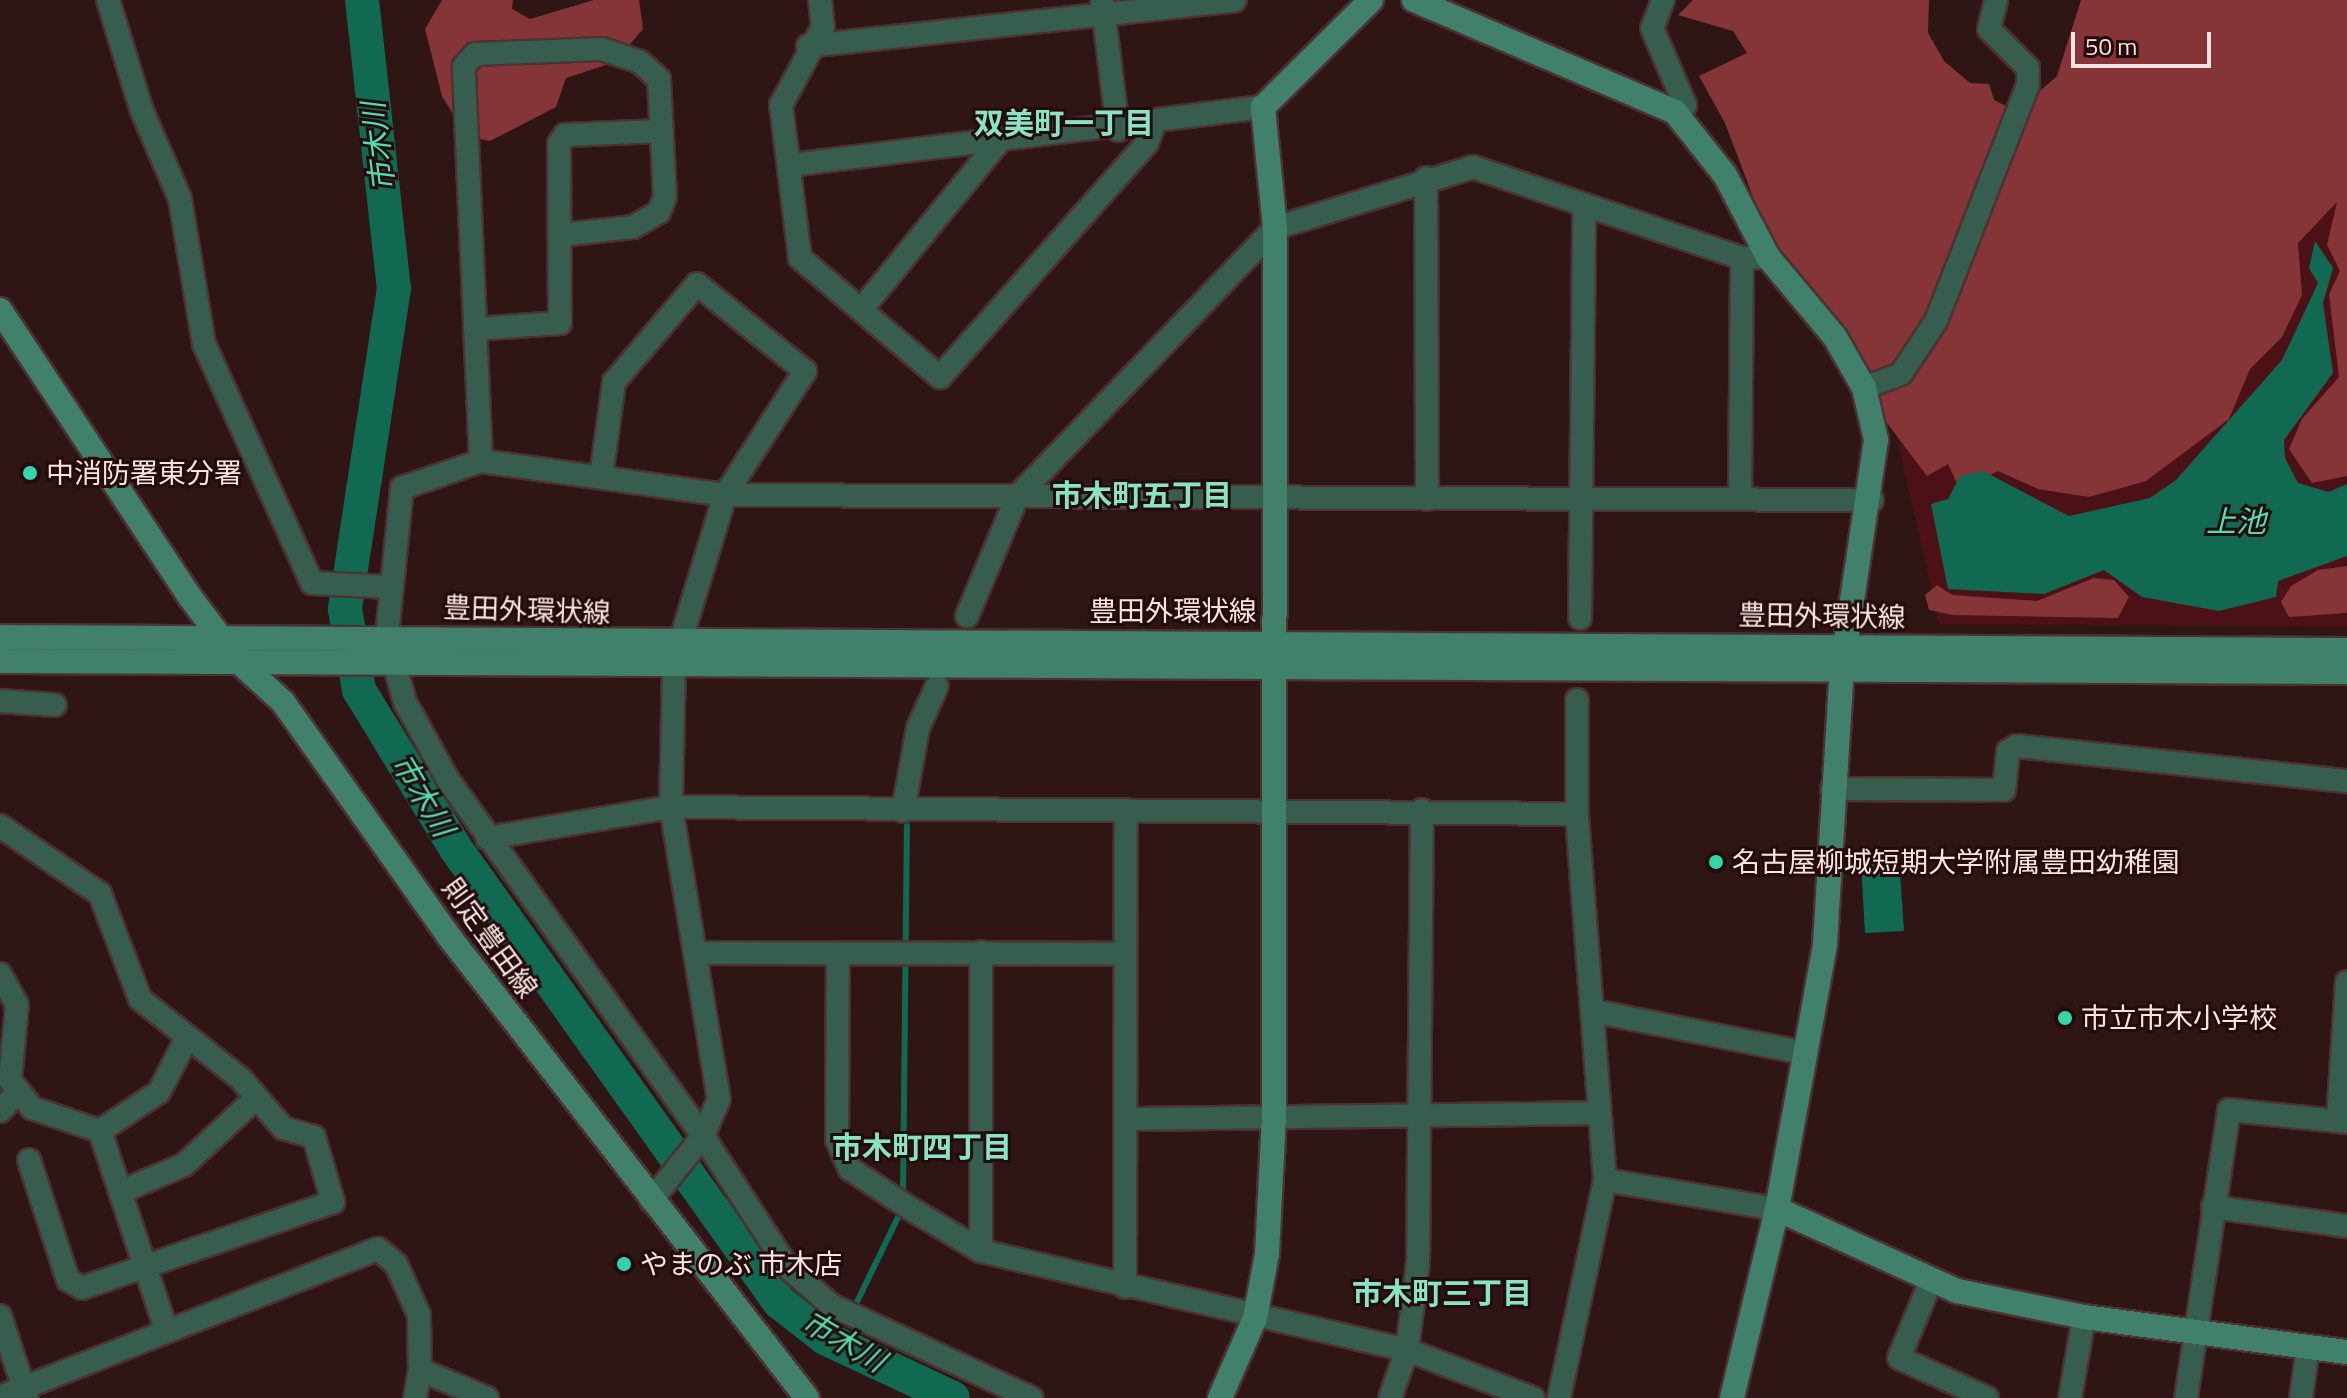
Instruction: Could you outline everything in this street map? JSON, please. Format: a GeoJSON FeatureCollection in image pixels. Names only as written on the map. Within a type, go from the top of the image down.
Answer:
{"type":"FeatureCollection","features":[{"type":"Feature","properties":{"kind":"street"},"geometry":{"type":"LineString","coordinates":[[108,0],[142,111],[180,199],[204,344],[312,583],[381,586]]}},
{"type":"Feature","properties":{"kind":"street"},"geometry":{"type":"LineString","coordinates":[[820,0],[823,27],[808,46],[781,105],[800,258],[940,377],[1147,143],[1154,124]]}},
{"type":"Feature","properties":{"kind":"street"},"geometry":{"type":"LineString","coordinates":[[808,46],[1103,6],[1235,0]]}},
{"type":"Feature","properties":{"kind":"street"},"geometry":{"type":"LineString","coordinates":[[790,165],[1118,130],[1263,107],[1371,0]]}},
{"type":"Feature","properties":{"kind":"street"},"geometry":{"type":"LineString","coordinates":[[1414,0],[1675,112],[1725,175],[1768,257],[1835,337],[1864,388],[1876,440],[1872,500],[1843,658],[1832,789],[1825,944],[1777,1209],[1732,1398]]}},
{"type":"Feature","properties":{"kind":"street"},"geometry":{"type":"LineString","coordinates":[[1663,0],[1652,28],[1685,105],[1675,112]]}},
{"type":"Feature","properties":{"kind":"street"},"geometry":{"type":"LineString","coordinates":[[1864,388],[1901,374],[1936,321],[2028,85],[2028,68],[1989,29],[1996,0]]}},
{"type":"Feature","properties":{"kind":"street"},"geometry":{"type":"LineString","coordinates":[[1103,6],[1118,130]]}},
{"type":"Feature","properties":{"kind":"street"},"geometry":{"type":"LineString","coordinates":[[481,461],[464,66],[475,54],[602,49],[640,62],[659,79],[665,197],[659,212],[633,227],[562,235]]}},
{"type":"Feature","properties":{"kind":"street"},"geometry":{"type":"LineString","coordinates":[[1220,1398],[1255,1318],[1267,1254],[1274,1115],[1275,228],[1263,107]]}},
{"type":"Feature","properties":{"kind":"street"},"geometry":{"type":"LineString","coordinates":[[475,329],[560,323],[562,235],[559,144],[565,135],[662,131]]}},
{"type":"Feature","properties":{"kind":"street"},"geometry":{"type":"LineString","coordinates":[[861,310],[997,144]]}},
{"type":"Feature","properties":{"kind":"street"},"geometry":{"type":"LineString","coordinates":[[967,616],[1017,497],[1275,228],[1426,178],[1473,167],[1742,258],[1768,257]]}},
{"type":"Feature","properties":{"kind":"street"},"geometry":{"type":"LineString","coordinates":[[1426,178],[1427,499]]}},
{"type":"Feature","properties":{"kind":"street"},"geometry":{"type":"LineString","coordinates":[[1580,618],[1584,205]]}},
{"type":"Feature","properties":{"kind":"street"},"geometry":{"type":"LineString","coordinates":[[1740,498],[1742,258]]}},
{"type":"Feature","properties":{"kind":"street"},"geometry":{"type":"LineString","coordinates":[[601,477],[614,382],[697,284],[805,371],[725,495],[676,652],[671,807],[698,953],[719,1099],[703,1136],[658,1195]]}},
{"type":"Feature","properties":{"kind":"street","name":"則定豊田線"},"geometry":{"type":"LineString","coordinates":[[0,311],[239,662],[283,702],[658,1195],[807,1398]]}},
{"type":"Feature","properties":{"kind":"street"},"geometry":{"type":"LineString","coordinates":[[379,635],[381,586],[402,488],[481,461],[725,495],[1273,500],[1580,497],[1872,500]]}},
{"type":"Feature","properties":{"kind":"street","name":"豊田外環状線"},"geometry":{"type":"LineString","coordinates":[[0,637],[379,635],[676,652]]}},
{"type":"Feature","properties":{"kind":"street","name":"豊田外環状線"},"geometry":{"type":"LineString","coordinates":[[1843,658],[2347,650]]}},
{"type":"Feature","properties":{"kind":"street","name":"豊田外環状線"},"geometry":{"type":"LineString","coordinates":[[0,661],[387,662],[676,652],[1274,654],[1843,658],[2347,672]]}},
{"type":"Feature","properties":{"kind":"street"},"geometry":{"type":"LineString","coordinates":[[387,662],[405,702],[487,838],[703,1136],[787,1267],[839,1308],[1031,1398]]}},
{"type":"Feature","properties":{"kind":"street"},"geometry":{"type":"LineString","coordinates":[[903,811],[918,728],[937,686]]}},
{"type":"Feature","properties":{"kind":"street"},"geometry":{"type":"LineString","coordinates":[[1559,1398],[1605,1180],[1577,814],[1577,700]]}},
{"type":"Feature","properties":{"kind":"street"},"geometry":{"type":"LineString","coordinates":[[0,701],[55,705]]}},
{"type":"Feature","properties":{"kind":"street"},"geometry":{"type":"LineString","coordinates":[[1832,789],[2004,790],[2008,751],[2017,746],[2331,773],[2347,781]]}},
{"type":"Feature","properties":{"kind":"street"},"geometry":{"type":"LineString","coordinates":[[487,838],[671,807],[903,811],[1422,810],[1577,814]]}},
{"type":"Feature","properties":{"kind":"street"},"geometry":{"type":"LineString","coordinates":[[1125,1287],[1126,810]]}},
{"type":"Feature","properties":{"kind":"street"},"geometry":{"type":"LineString","coordinates":[[1390,1398],[1407,1350],[1418,1263],[1422,810]]}},
{"type":"Feature","properties":{"kind":"street"},"geometry":{"type":"LineString","coordinates":[[0,826],[100,894],[140,999],[255,1099],[283,1128],[314,1137],[333,1202],[91,1289],[68,1280],[29,1160]]}},
{"type":"Feature","properties":{"kind":"street"},"geometry":{"type":"LineString","coordinates":[[981,952],[981,1251]]}},
{"type":"Feature","properties":{"kind":"street"},"geometry":{"type":"LineString","coordinates":[[698,953],[1125,954]]}},
{"type":"Feature","properties":{"kind":"street"},"geometry":{"type":"LineString","coordinates":[[838,954],[837,1140],[850,1169],[903,1204],[981,1251],[1255,1318],[1407,1350],[1533,1398]]}},
{"type":"Feature","properties":{"kind":"street"},"geometry":{"type":"LineString","coordinates":[[0,974],[17,1005],[9,1068],[17,1093],[32,1108],[100,1131],[125,1190],[146,1271],[166,1329]]}},
{"type":"Feature","properties":{"kind":"street"},"geometry":{"type":"LineString","coordinates":[[2186,1398],[2229,1110],[2342,1122],[2347,982]]}},
{"type":"Feature","properties":{"kind":"street"},"geometry":{"type":"LineString","coordinates":[[1593,1011],[1805,1053]]}},
{"type":"Feature","properties":{"kind":"street"},"geometry":{"type":"LineString","coordinates":[[100,1131],[159,1092],[187,1038]]}},
{"type":"Feature","properties":{"kind":"street"},"geometry":{"type":"LineString","coordinates":[[0,1111],[17,1093]]}},
{"type":"Feature","properties":{"kind":"street"},"geometry":{"type":"LineString","coordinates":[[125,1190],[184,1165],[255,1099]]}},
{"type":"Feature","properties":{"kind":"street"},"geometry":{"type":"LineString","coordinates":[[1126,1119],[1421,1112],[1598,1113]]}},
{"type":"Feature","properties":{"kind":"street"},"geometry":{"type":"LineString","coordinates":[[1605,1180],[1777,1209],[1931,1281],[2084,1317],[2347,1352]]}},
{"type":"Feature","properties":{"kind":"street"},"geometry":{"type":"LineString","coordinates":[[2213,1207],[2347,1226]]}},
{"type":"Feature","properties":{"kind":"street"},"geometry":{"type":"LineString","coordinates":[[0,1397],[25,1392],[166,1329],[378,1249],[396,1264],[419,1315],[420,1370],[415,1398]]}},
{"type":"Feature","properties":{"kind":"street"},"geometry":{"type":"LineString","coordinates":[[1931,1281],[1899,1358],[1987,1398]]}},
{"type":"Feature","properties":{"kind":"street"},"geometry":{"type":"LineString","coordinates":[[0,1316],[25,1392]]}},
{"type":"Feature","properties":{"kind":"street"},"geometry":{"type":"LineString","coordinates":[[2070,1398],[2084,1317]]}},
{"type":"Feature","properties":{"kind":"street"},"geometry":{"type":"LineString","coordinates":[[2301,1398],[2308,1347]]}},
{"type":"Feature","properties":{"kind":"street"},"geometry":{"type":"LineString","coordinates":[[420,1370],[487,1398]]}},
{"type":"Feature","properties":{"kind":"shaded area"},"geometry":{"type":"Polygon","coordinates":[[[442,0],[513,0],[512,9],[530,19],[594,0],[639,0],[643,29],[615,62],[566,78],[556,107],[490,141],[466,136],[442,96],[425,29],[442,0]]]}},
{"type":"Feature","properties":{"kind":"shaded area"},"geometry":{"type":"Polygon","coordinates":[[[1693,0],[1929,0],[1928,33],[1944,61],[1970,83],[1989,84],[1994,100],[2010,108],[1910,358],[1870,378],[1848,333],[1774,252],[1725,123],[1699,76],[1747,53],[1733,31],[1678,15],[1693,0]]]}},
{"type":"Feature","properties":{"kind":"shaded area"},"geometry":{"type":"Polygon","coordinates":[[[2081,0],[2347,0],[2347,476],[2312,483],[2289,449],[2302,419],[2339,377],[2329,294],[2340,271],[2327,245],[2337,202],[2298,243],[2302,295],[2282,337],[2250,369],[2229,419],[2146,481],[2089,497],[2038,489],[1998,471],[1960,490],[1948,464],[1927,476],[1884,419],[1879,391],[1901,380],[2031,99],[2057,76],[2081,0]]]}},
{"type":"Feature","properties":{"kind":"shaded area"},"geometry":{"type":"Polygon","coordinates":[[[2347,128],[2347,627],[1939,624],[1896,434],[1963,417],[2347,128]]]}},
{"type":"Feature","properties":{"kind":"shaded area"},"geometry":{"type":"Polygon","coordinates":[[[2347,566],[2347,613],[2289,617],[2281,602],[2291,586],[2318,570],[2347,566]]]}},
{"type":"Feature","properties":{"kind":"shaded area"},"geometry":{"type":"Polygon","coordinates":[[[2094,578],[2114,580],[2129,597],[2118,618],[1953,615],[1929,610],[1925,595],[1937,585],[1952,595],[2037,601],[2094,578]]]}},
{"type":"Feature","properties":{"kind":"water","name":"上池"},"geometry":{"type":"Polygon","coordinates":[[[2315,241],[2333,268],[2323,303],[2333,373],[2284,440],[2285,458],[2298,483],[2329,492],[2347,484],[2347,556],[2278,581],[2276,597],[2219,611],[2142,597],[2104,570],[2044,594],[1948,589],[1931,504],[1948,499],[1960,476],[1983,471],[2069,516],[2150,498],[2176,480],[2282,360],[2318,283],[2309,268],[2315,241]]]}},
{"type":"Feature","properties":{"kind":"water"},"geometry":{"type":"Polygon","coordinates":[[[1899,860],[1904,931],[1865,933],[1861,862],[1899,860]]]}},
{"type":"Feature","properties":{"kind":"waterway","name":"市木川"},"geometry":{"type":"LineString","coordinates":[[362,0],[394,288],[345,609],[359,690],[456,849],[779,1302],[825,1338],[953,1398]]}},
{"type":"Feature","properties":{"kind":"waterway"},"geometry":{"type":"LineString","coordinates":[[903,1198],[907,826]]}},
{"type":"Feature","properties":{"kind":"waterway"},"geometry":{"type":"LineString","coordinates":[[853,1310],[902,1209]]}},
{"type":"Feature","properties":{"kind":"waterway"},"geometry":{"type":"LineString","coordinates":[[825,1338],[847,1319]]}},
{"type":"Feature","properties":{"kind":"place","name":"中消防署東分署"},"geometry":{"type":"Point","coordinates":[30,473]}},
{"type":"Feature","properties":{"kind":"place","name":"名古屋柳城短期大学附属豊田幼稚園"},"geometry":{"type":"Point","coordinates":[1716,862]}},
{"type":"Feature","properties":{"kind":"place","name":"市立市木小学校"},"geometry":{"type":"Point","coordinates":[2065,1018]}},
{"type":"Feature","properties":{"kind":"place","name":"やまのぶ 市木店"},"geometry":{"type":"Point","coordinates":[624,1264]}},
{"type":"Feature","properties":{"kind":"district","name":"双美町一丁目"},"geometry":{"type":"Point","coordinates":[1064,123]}},
{"type":"Feature","properties":{"kind":"district","name":"市木町五丁目"},"geometry":{"type":"Point","coordinates":[1142,495]}},
{"type":"Feature","properties":{"kind":"district","name":"市木町四丁目"},"geometry":{"type":"Point","coordinates":[922,1147]}},
{"type":"Feature","properties":{"kind":"district","name":"市木町三丁目"},"geometry":{"type":"Point","coordinates":[1442,1293]}}]}
